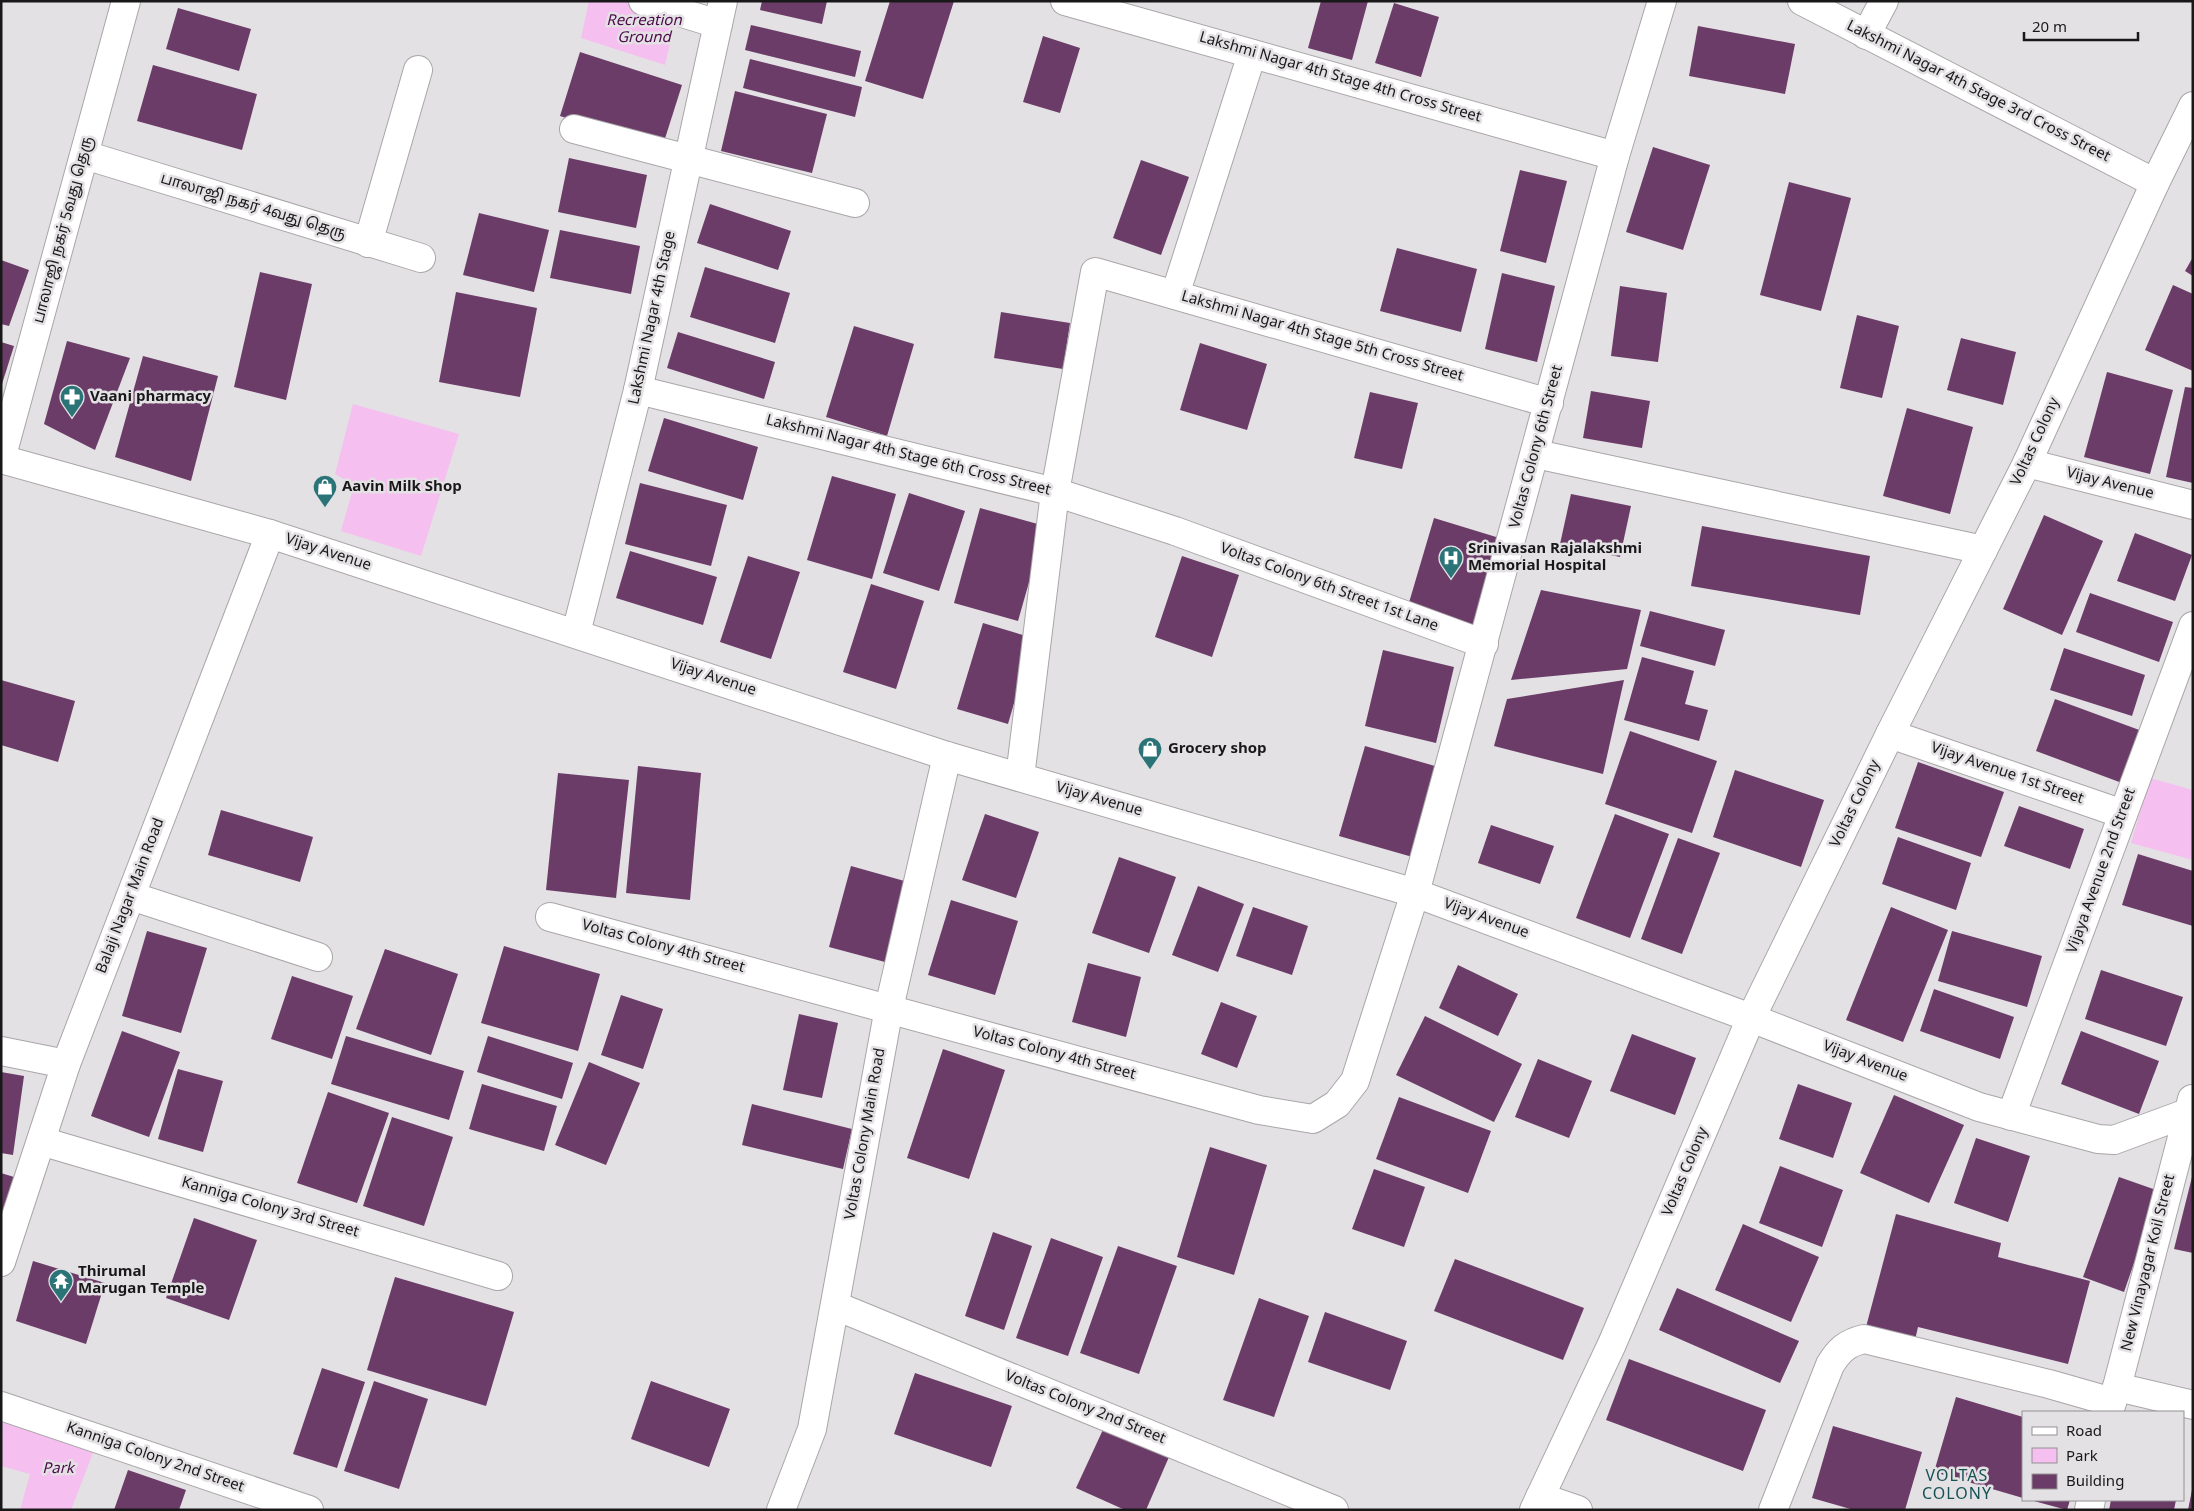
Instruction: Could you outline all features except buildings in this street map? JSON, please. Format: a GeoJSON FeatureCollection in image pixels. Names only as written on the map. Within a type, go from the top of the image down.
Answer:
{"type":"FeatureCollection","features":[{"type":"Feature","properties":{"kind":"street","name":"பாலாஜி நகர் 5வது தெரு"},"geometry":{"type":"LineString","coordinates":[[1,459],[126,1]]}},
{"type":"Feature","properties":{"kind":"street"},"geometry":{"type":"LineString","coordinates":[[643,1],[720,13]]}},
{"type":"Feature","properties":{"kind":"street","name":"Lakshmi Nagar 4th Stage 4th Cross Street"},"geometry":{"type":"LineString","coordinates":[[1066,1],[1615,156]]}},
{"type":"Feature","properties":{"kind":"street","name":"Voltas Colony 6th Street"},"geometry":{"type":"LineString","coordinates":[[1415,893],[1536,454],[1615,156],[1662,1]]}},
{"type":"Feature","properties":{"kind":"street","name":"Lakshmi Nagar 4th Stage 3rd Cross Street"},"geometry":{"type":"LineString","coordinates":[[1802,1],[2155,183]]}},
{"type":"Feature","properties":{"kind":"street"},"geometry":{"type":"LineString","coordinates":[[1866,35],[1884,1]]}},
{"type":"Feature","properties":{"kind":"street","name":"Lakshmi Nagar 4th Stage"},"geometry":{"type":"LineString","coordinates":[[576,633],[638,390],[720,13]]}},
{"type":"Feature","properties":{"kind":"street"},"geometry":{"type":"LineString","coordinates":[[1175,295],[1252,54]]}},
{"type":"Feature","properties":{"kind":"street"},"geometry":{"type":"LineString","coordinates":[[368,243],[418,70]]}},
{"type":"Feature","properties":{"kind":"street","name":"Voltas Colony"},"geometry":{"type":"LineString","coordinates":[[1537,1503],[1612,1344],[1751,1018],[1890,734],[2027,463],[2155,183],[2193,106]]}},
{"type":"Feature","properties":{"kind":"street"},"geometry":{"type":"LineString","coordinates":[[574,128],[855,203]]}},
{"type":"Feature","properties":{"kind":"street","name":"பாலாஜி நகர் 4வது தெரு"},"geometry":{"type":"LineString","coordinates":[[85,155],[421,258]]}},
{"type":"Feature","properties":{"kind":"street","name":"Lakshmi Nagar 4th Stage 5th Cross Street"},"geometry":{"type":"LineString","coordinates":[[1055,492],[1095,272],[1549,403]]}},
{"type":"Feature","properties":{"kind":"street","name":"Lakshmi Nagar 4th Stage 6th Cross Street"},"geometry":{"type":"LineString","coordinates":[[638,390],[1055,492],[1175,531]]}},
{"type":"Feature","properties":{"kind":"street"},"geometry":{"type":"LineString","coordinates":[[1536,454],[1983,550]]}},
{"type":"Feature","properties":{"kind":"street","name":"Vijay Avenue"},"geometry":{"type":"LineString","coordinates":[[1,459],[270,534],[947,756],[1415,893],[1751,1018],[1979,1107],[2098,1139],[2114,1140],[2191,1107]]}},
{"type":"Feature","properties":{"kind":"street","name":"Vijay Avenue"},"geometry":{"type":"LineString","coordinates":[[2027,463],[2193,505]]}},
{"type":"Feature","properties":{"kind":"street"},"geometry":{"type":"LineString","coordinates":[[1020,777],[1055,492]]}},
{"type":"Feature","properties":{"kind":"street","name":"Voltas Colony 6th Street 1st Lane"},"geometry":{"type":"LineString","coordinates":[[1175,531],[1484,644]]}},
{"type":"Feature","properties":{"kind":"street","name":"Balaji Nagar Main Road"},"geometry":{"type":"LineString","coordinates":[[1,1262],[66,1064],[270,534]]}},
{"type":"Feature","properties":{"kind":"street","name":"Vijaya Avenue 2nd Street"},"geometry":{"type":"LineString","coordinates":[[2011,1116],[2193,626]]}},
{"type":"Feature","properties":{"kind":"street","name":"Vijay Avenue 1st Street"},"geometry":{"type":"LineString","coordinates":[[1890,734],[2123,814]]}},
{"type":"Feature","properties":{"kind":"street","name":"Voltas Colony Main Road"},"geometry":{"type":"LineString","coordinates":[[781,1510],[812,1429],[889,1008],[947,756]]}},
{"type":"Feature","properties":{"kind":"street","name":"Voltas Colony 4th Street"},"geometry":{"type":"LineString","coordinates":[[550,917],[1260,1110],[1313,1118],[1337,1104],[1355,1081],[1415,893]]}},
{"type":"Feature","properties":{"kind":"street"},"geometry":{"type":"LineString","coordinates":[[131,896],[318,956]]}},
{"type":"Feature","properties":{"kind":"street"},"geometry":{"type":"LineString","coordinates":[[1,1051],[66,1064]]}},
{"type":"Feature","properties":{"kind":"street","name":"New Vinayagar Koil Street"},"geometry":{"type":"LineString","coordinates":[[2113,1400],[2191,1107]]}},
{"type":"Feature","properties":{"kind":"street","name":"Kanniga Colony 3rd Street"},"geometry":{"type":"LineString","coordinates":[[41,1141],[498,1276]]}},
{"type":"Feature","properties":{"kind":"street","name":"Voltas Colony 2nd Street"},"geometry":{"type":"LineString","coordinates":[[836,1306],[1334,1510]]}},
{"type":"Feature","properties":{"kind":"street"},"geometry":{"type":"LineString","coordinates":[[1772,1510],[1830,1365],[1837,1353],[1850,1342],[1864,1339],[2113,1400],[2193,1405]]}},
{"type":"Feature","properties":{"kind":"street","name":"Kanniga Colony 2nd Street"},"geometry":{"type":"LineString","coordinates":[[1,1406],[309,1510]]}},
{"type":"Feature","properties":{"kind":"street"},"geometry":{"type":"LineString","coordinates":[[1537,1503],[1578,1510]]}},
{"type":"Feature","properties":{"kind":"green space","name":"Recreation Ground"},"geometry":{"type":"Polygon","coordinates":[[[589,1],[680,1],[665,65],[581,38],[589,1]]]}},
{"type":"Feature","properties":{"kind":"green space"},"geometry":{"type":"Polygon","coordinates":[[[353,404],[459,434],[421,556],[341,531],[354,485],[335,474],[353,404]]]}},
{"type":"Feature","properties":{"kind":"green space"},"geometry":{"type":"Polygon","coordinates":[[[2150,778],[2193,790],[2193,860],[2131,843],[2150,778]]]}},
{"type":"Feature","properties":{"kind":"green space","name":"Park"},"geometry":{"type":"Polygon","coordinates":[[[1,1418],[93,1453],[71,1510],[20,1510],[30,1474],[1,1466],[1,1418]]]}},
{"type":"Feature","properties":{"kind":"place","name":"Vaani pharmacy"},"geometry":{"type":"Point","coordinates":[72,418]}},
{"type":"Feature","properties":{"kind":"place","name":"Aavin Milk Shop"},"geometry":{"type":"Point","coordinates":[325,508]}},
{"type":"Feature","properties":{"kind":"place","name":"Srinivasan Rajalakshmi Memorial Hospital"},"geometry":{"type":"Point","coordinates":[1451,579]}},
{"type":"Feature","properties":{"kind":"place","name":"Grocery shop"},"geometry":{"type":"Point","coordinates":[1150,770]}},
{"type":"Feature","properties":{"kind":"place","name":"Thirumal Marugan Temple"},"geometry":{"type":"Point","coordinates":[61,1302]}},
{"type":"Feature","properties":{"kind":"district","name":"VOLTAS COLONY"},"geometry":{"type":"Point","coordinates":[1957,1486]}}]}
